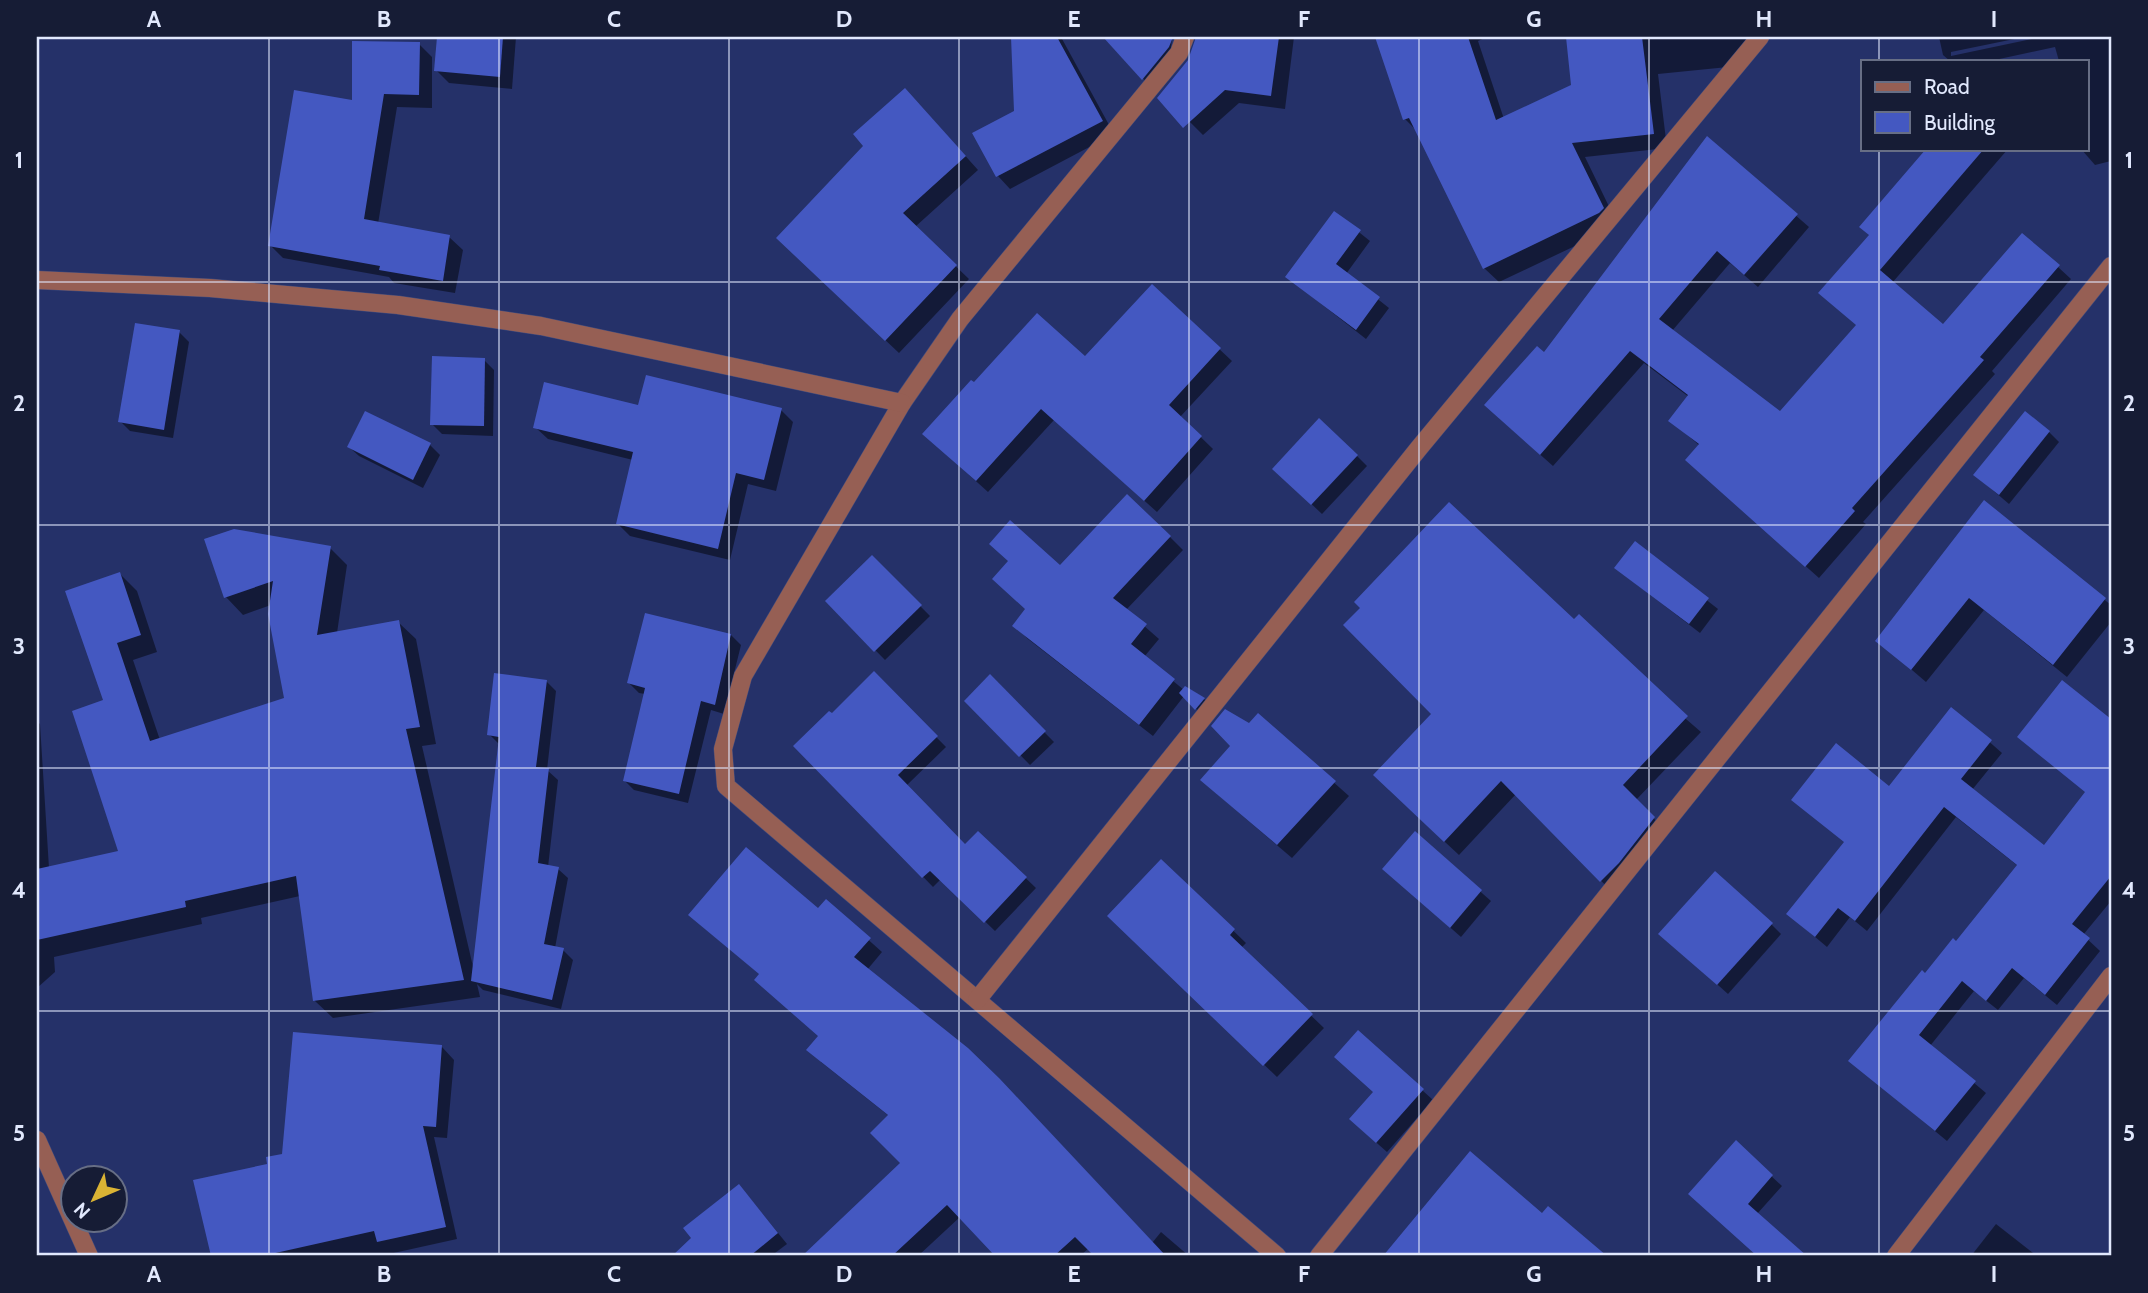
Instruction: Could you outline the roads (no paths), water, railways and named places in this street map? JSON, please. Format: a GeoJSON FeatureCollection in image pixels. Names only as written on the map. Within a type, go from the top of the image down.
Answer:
{"type":"FeatureCollection","features":[{"type":"Feature","properties":{"kind":"street"},"geometry":{"type":"LineString","coordinates":[[1185,37],[1179,53],[960,318],[902,402],[743,676],[723,749],[726,786],[1277,1256]]}},
{"type":"Feature","properties":{"kind":"street"},"geometry":{"type":"LineString","coordinates":[[977,1000],[1411,459],[1760,37]]}},
{"type":"Feature","properties":{"kind":"street"},"geometry":{"type":"LineString","coordinates":[[1319,1256],[2111,266]]}},
{"type":"Feature","properties":{"kind":"street"},"geometry":{"type":"LineString","coordinates":[[37,281],[209,288],[398,305],[541,327],[902,402]]}},
{"type":"Feature","properties":{"kind":"street"},"geometry":{"type":"LineString","coordinates":[[1896,1256],[2111,976]]}},
{"type":"Feature","properties":{"kind":"street"},"geometry":{"type":"LineString","coordinates":[[37,1140],[89,1256]]}}]}
